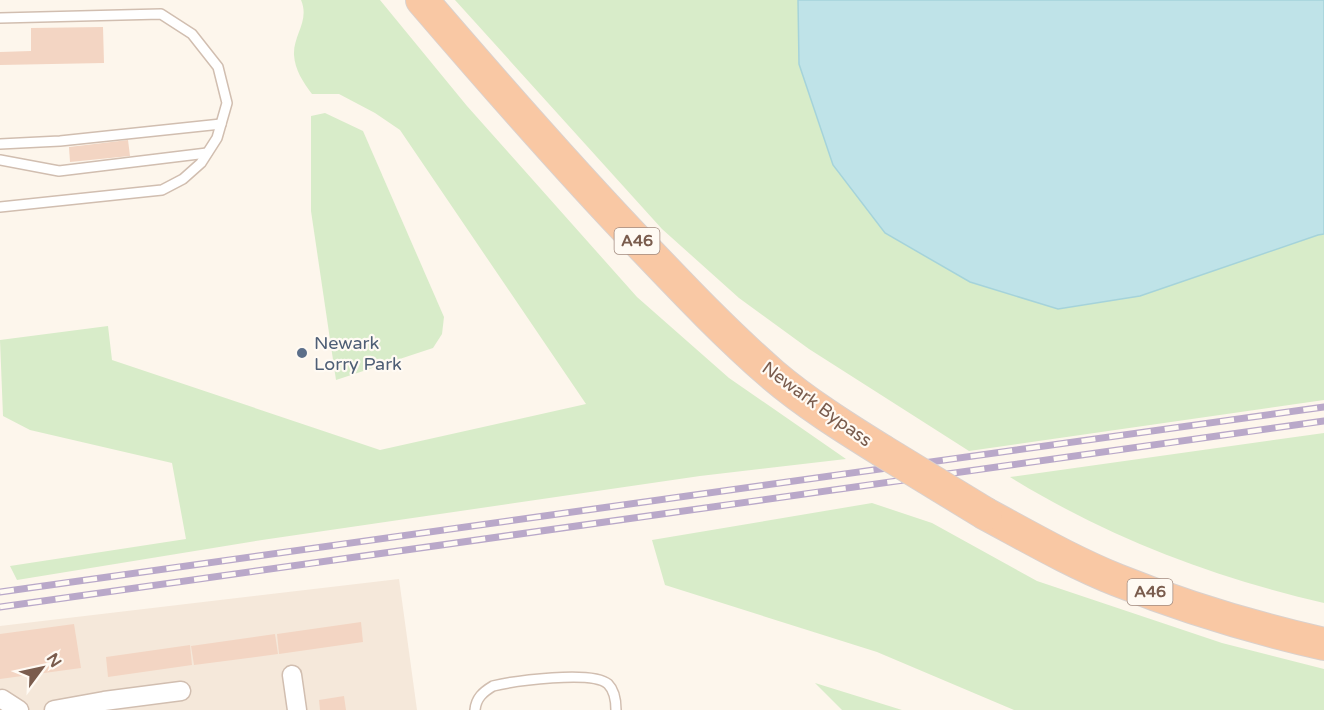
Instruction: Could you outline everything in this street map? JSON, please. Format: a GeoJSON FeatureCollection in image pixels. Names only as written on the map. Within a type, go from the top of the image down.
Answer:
{"type":"FeatureCollection","features":[{"type":"Feature","properties":{"kind":"highway","name":"Newark Bypass"},"geometry":{"type":"LineString","coordinates":[[423,0],[611,214],[714,321],[774,376],[832,419],[986,514],[1117,580],[1215,614],[1324,644]]}},
{"type":"Feature","properties":{"kind":"street"},"geometry":{"type":"LineString","coordinates":[[292,675],[297,710]]}},
{"type":"Feature","properties":{"kind":"street"},"geometry":{"type":"LineString","coordinates":[[54,710],[181,691]]}},
{"type":"Feature","properties":{"kind":"street"},"geometry":{"type":"LineString","coordinates":[[2,699],[19,710]]}},
{"type":"Feature","properties":{"kind":"lane"},"geometry":{"type":"LineString","coordinates":[[0,18],[161,14],[192,34],[218,67],[227,103],[217,138],[201,163],[183,179],[162,190],[0,207]]}},
{"type":"Feature","properties":{"kind":"lane"},"geometry":{"type":"LineString","coordinates":[[0,144],[60,141],[221,124]]}},
{"type":"Feature","properties":{"kind":"lane"},"geometry":{"type":"LineString","coordinates":[[0,160],[59,171],[207,153]]}},
{"type":"Feature","properties":{"kind":"lane"},"geometry":{"type":"LineString","coordinates":[[475,710],[482,693],[493,686],[573,677],[596,678],[607,684],[613,692],[616,710]]}},
{"type":"Feature","properties":{"kind":"shaded area"},"geometry":{"type":"Polygon","coordinates":[[[399,579],[417,710],[0,710],[0,626],[399,579]]]}},
{"type":"Feature","properties":{"kind":"green space"},"geometry":{"type":"Polygon","coordinates":[[[301,0],[380,0],[467,106],[637,297],[729,378],[846,459],[700,476],[262,540],[17,580],[10,566],[186,539],[172,463],[30,430],[3,416],[0,340],[108,326],[112,360],[380,450],[586,404],[400,130],[375,113],[339,94],[312,94],[298,71],[294,55],[304,15],[301,0]]]}},
{"type":"Feature","properties":{"kind":"green space"},"geometry":{"type":"Polygon","coordinates":[[[455,0],[798,0],[799,64],[833,165],[885,232],[970,282],[1058,309],[1140,296],[1318,234],[1324,234],[1324,400],[969,451],[809,349],[739,298],[662,229],[455,0]]]}},
{"type":"Feature","properties":{"kind":"green space"},"geometry":{"type":"Polygon","coordinates":[[[325,113],[363,131],[444,317],[442,334],[433,348],[336,380],[311,211],[311,116],[325,113]]]}},
{"type":"Feature","properties":{"kind":"green space"},"geometry":{"type":"Polygon","coordinates":[[[1324,433],[1324,603],[1241,581],[1161,553],[1084,518],[1010,477],[1324,433]]]}},
{"type":"Feature","properties":{"kind":"green space"},"geometry":{"type":"Polygon","coordinates":[[[872,503],[932,523],[1037,581],[1222,643],[1324,669],[1324,710],[1014,710],[877,652],[665,585],[652,540],[872,503]]]}},
{"type":"Feature","properties":{"kind":"green space"},"geometry":{"type":"Polygon","coordinates":[[[815,683],[902,710],[842,710],[815,683]]]}},
{"type":"Feature","properties":{"kind":"water"},"geometry":{"type":"Polygon","coordinates":[[[798,0],[1324,0],[1324,234],[1140,296],[1058,309],[970,282],[885,233],[833,165],[799,64],[798,0]]]}},
{"type":"Feature","properties":{"kind":"building"},"geometry":{"type":"Polygon","coordinates":[[[103,27],[104,63],[0,65],[0,52],[31,51],[31,28],[103,27]]]}},
{"type":"Feature","properties":{"kind":"building"},"geometry":{"type":"Polygon","coordinates":[[[128,140],[130,156],[70,162],[69,147],[128,140]]]}},
{"type":"Feature","properties":{"kind":"building"},"geometry":{"type":"Polygon","coordinates":[[[361,622],[363,642],[279,654],[277,634],[361,622]]]}},
{"type":"Feature","properties":{"kind":"building"},"geometry":{"type":"Polygon","coordinates":[[[74,624],[81,668],[0,679],[0,634],[74,624]]]}},
{"type":"Feature","properties":{"kind":"building"},"geometry":{"type":"Polygon","coordinates":[[[275,634],[278,654],[194,665],[191,646],[275,634]]]}},
{"type":"Feature","properties":{"kind":"building"},"geometry":{"type":"Polygon","coordinates":[[[190,645],[192,665],[108,677],[106,657],[190,645]]]}},
{"type":"Feature","properties":{"kind":"building"},"geometry":{"type":"Polygon","coordinates":[[[344,696],[346,710],[320,710],[319,700],[344,696]]]}},
{"type":"Feature","properties":{"kind":"railway"},"geometry":{"type":"LineString","coordinates":[[0,592],[1324,407]]}},
{"type":"Feature","properties":{"kind":"railway"},"geometry":{"type":"LineString","coordinates":[[0,607],[1324,421]]}},
{"type":"Feature","properties":{"kind":"place","name":"Newark Lorry Park"},"geometry":{"type":"Point","coordinates":[302,353]}}]}
